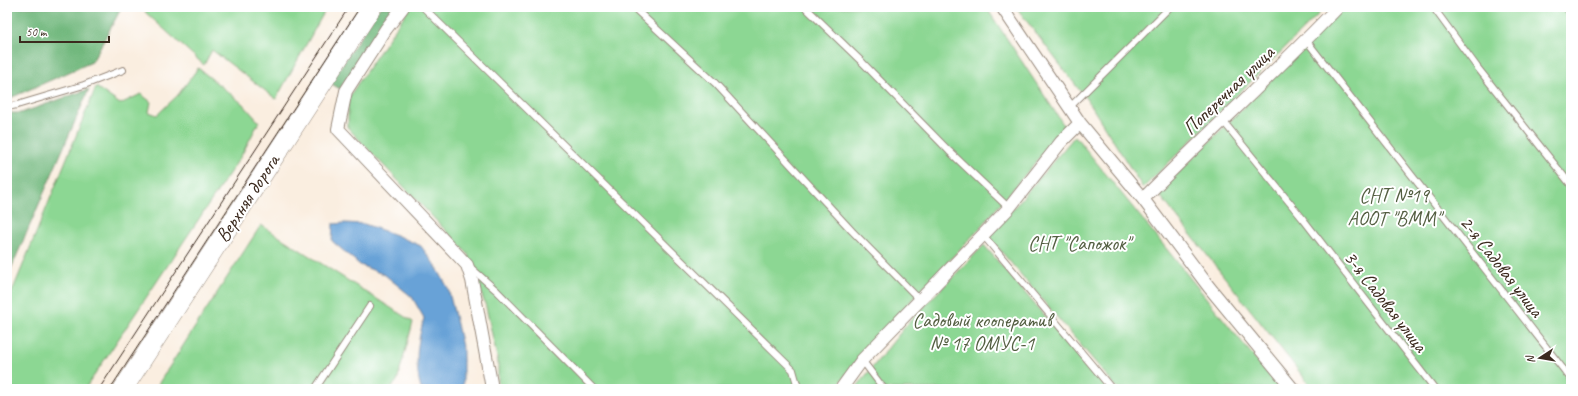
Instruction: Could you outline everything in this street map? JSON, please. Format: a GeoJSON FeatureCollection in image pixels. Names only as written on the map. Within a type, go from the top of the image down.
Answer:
{"type":"FeatureCollection","features":[{"type":"Feature","properties":{"kind":"main road","name":"Верхняя дорога"},"geometry":{"type":"LineString","coordinates":[[123,389],[372,7]]}},
{"type":"Feature","properties":{"kind":"street"},"geometry":{"type":"LineString","coordinates":[[403,7],[374,47],[346,91],[338,129],[467,264],[472,280],[491,389]]}},
{"type":"Feature","properties":{"kind":"street"},"geometry":{"type":"LineString","coordinates":[[1003,7],[1080,123],[1143,199],[1209,287],[1293,389]]}},
{"type":"Feature","properties":{"kind":"street","name":"Поперечная улица"},"geometry":{"type":"LineString","coordinates":[[1143,199],[1338,7]]}},
{"type":"Feature","properties":{"kind":"street"},"geometry":{"type":"LineString","coordinates":[[841,389],[862,360],[921,301],[1009,208],[1061,142],[1080,123]]}},
{"type":"Feature","properties":{"kind":"lane"},"geometry":{"type":"LineString","coordinates":[[423,7],[794,370],[797,384],[792,389]]}},
{"type":"Feature","properties":{"kind":"lane"},"geometry":{"type":"LineString","coordinates":[[633,7],[715,83],[852,231],[921,301]]}},
{"type":"Feature","properties":{"kind":"lane"},"geometry":{"type":"LineString","coordinates":[[805,7],[864,63],[949,151],[1009,208]]}},
{"type":"Feature","properties":{"kind":"lane"},"geometry":{"type":"LineString","coordinates":[[1070,107],[1170,7]]}},
{"type":"Feature","properties":{"kind":"lane"},"geometry":{"type":"LineString","coordinates":[[1433,7],[1477,67],[1571,185]]}},
{"type":"Feature","properties":{"kind":"lane"},"geometry":{"type":"LineString","coordinates":[[1566,7],[1571,14]]}},
{"type":"Feature","properties":{"kind":"lane","name":"2-я Садовая улица"},"geometry":{"type":"LineString","coordinates":[[1306,40],[1571,378]]}},
{"type":"Feature","properties":{"kind":"lane"},"geometry":{"type":"LineString","coordinates":[[7,107],[84,85],[123,70]]}},
{"type":"Feature","properties":{"kind":"lane","name":"3-я Садовая улица"},"geometry":{"type":"LineString","coordinates":[[1223,121],[1303,220],[1435,389]]}},
{"type":"Feature","properties":{"kind":"lane"},"geometry":{"type":"LineString","coordinates":[[983,235],[1112,389]]}},
{"type":"Feature","properties":{"kind":"lane"},"geometry":{"type":"LineString","coordinates":[[467,264],[497,291],[594,389]]}},
{"type":"Feature","properties":{"kind":"lane"},"geometry":{"type":"LineString","coordinates":[[315,389],[370,306]]}},
{"type":"Feature","properties":{"kind":"lane"},"geometry":{"type":"LineString","coordinates":[[862,360],[884,389]]}},
{"type":"Feature","properties":{"kind":"green space"},"geometry":{"type":"Polygon","coordinates":[[[7,7],[122,7],[92,62],[7,99],[7,7]]]}},
{"type":"Feature","properties":{"kind":"green space"},"geometry":{"type":"Polygon","coordinates":[[[147,7],[327,7],[276,99],[212,50],[204,65],[145,12],[147,7]]]}},
{"type":"Feature","properties":{"kind":"green space"},"geometry":{"type":"Polygon","coordinates":[[[380,7],[395,7],[340,89],[330,83],[380,7]]]}},
{"type":"Feature","properties":{"kind":"green space"},"geometry":{"type":"Polygon","coordinates":[[[410,7],[986,7],[1065,127],[981,227],[868,346],[835,389],[498,389],[498,362],[486,307],[468,254],[348,128],[348,98],[410,7]]]}},
{"type":"Feature","properties":{"kind":"green space"},"geometry":{"type":"Polygon","coordinates":[[[1016,7],[1326,7],[1143,188],[1090,104],[1016,7]]]}},
{"type":"Feature","properties":{"kind":"green space","name":"СНТ №19 АООТ \"ВММ\""},"geometry":{"type":"Polygon","coordinates":[[[1344,7],[1571,7],[1571,389],[1313,389],[1158,193],[1344,7]]]}},
{"type":"Feature","properties":{"kind":"green space"},"geometry":{"type":"Polygon","coordinates":[[[198,68],[243,104],[259,122],[241,156],[85,389],[7,389],[7,304],[96,87],[120,104],[141,94],[151,102],[149,112],[157,115],[178,95],[198,68]]]}},
{"type":"Feature","properties":{"kind":"green space"},"geometry":{"type":"Polygon","coordinates":[[[89,89],[7,278],[7,113],[21,113],[89,89]]]}},
{"type":"Feature","properties":{"kind":"green space","name":"СНТ \"Сапожок\""},"geometry":{"type":"Polygon","coordinates":[[[1075,136],[1280,389],[1118,389],[989,237],[1075,136]]]}},
{"type":"Feature","properties":{"kind":"green space"},"geometry":{"type":"Polygon","coordinates":[[[261,225],[413,322],[397,381],[390,389],[155,389],[261,225]]]}},
{"type":"Feature","properties":{"kind":"green space","name":"Садовый кооператив № 17 ОМУС-1"},"geometry":{"type":"Polygon","coordinates":[[[984,245],[1107,389],[855,389],[909,322],[984,245]]]}},
{"type":"Feature","properties":{"kind":"water"},"geometry":{"type":"Polygon","coordinates":[[[333,224],[364,224],[396,235],[421,246],[437,268],[448,288],[463,351],[463,389],[421,389],[417,353],[424,318],[412,297],[385,275],[360,265],[332,241],[333,224]]]}},
{"type":"Feature","properties":{"kind":"tram line"},"geometry":{"type":"LineString","coordinates":[[99,389],[349,7]]}},
{"type":"Feature","properties":{"kind":"tram line"},"geometry":{"type":"LineString","coordinates":[[110,389],[360,7]]}}]}
